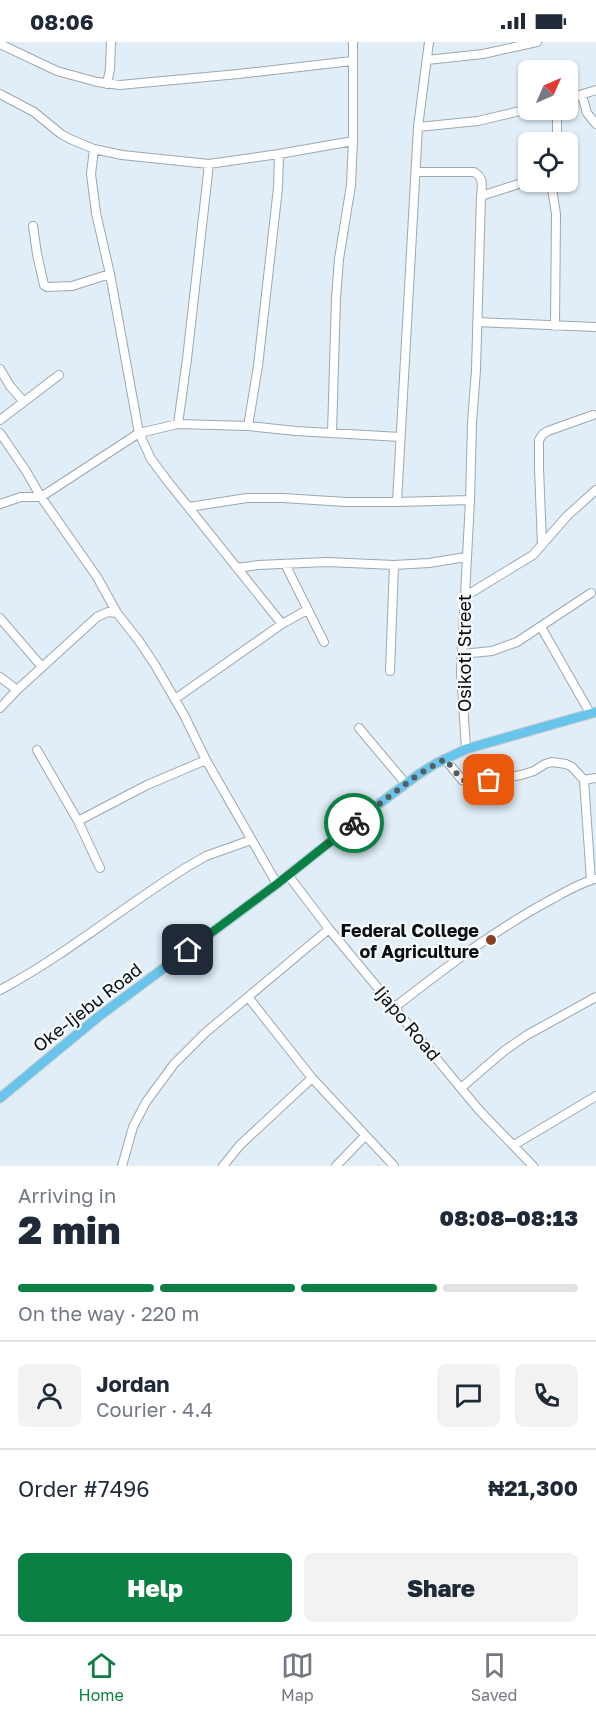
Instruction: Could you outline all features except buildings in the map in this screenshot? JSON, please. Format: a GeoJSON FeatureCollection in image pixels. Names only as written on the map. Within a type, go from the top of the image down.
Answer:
{"type":"FeatureCollection","features":[{"type":"Feature","properties":{"kind":"main road","name":"Oke-Ijebu Road"},"geometry":{"type":"LineString","coordinates":[[0,1098],[98,1017],[277,884],[406,784],[445,759],[466,749],[593,712]]}},
{"type":"Feature","properties":{"kind":"street"},"geometry":{"type":"LineString","coordinates":[[107,84],[111,42]]}},
{"type":"Feature","properties":{"kind":"street"},"geometry":{"type":"LineString","coordinates":[[332,433],[336,298],[339,259],[351,185],[353,42]]}},
{"type":"Feature","properties":{"kind":"street"},"geometry":{"type":"LineString","coordinates":[[397,502],[418,127],[429,42]]}},
{"type":"Feature","properties":{"kind":"street"},"geometry":{"type":"LineString","coordinates":[[427,60],[483,54],[537,42]]}},
{"type":"Feature","properties":{"kind":"street"},"geometry":{"type":"LineString","coordinates":[[0,44],[57,71],[120,86],[352,61]]}},
{"type":"Feature","properties":{"kind":"street"},"geometry":{"type":"LineString","coordinates":[[578,95],[596,90]]}},
{"type":"Feature","properties":{"kind":"street"},"geometry":{"type":"LineString","coordinates":[[0,94],[34,112],[61,134],[94,149],[122,154],[209,164],[353,141]]}},
{"type":"Feature","properties":{"kind":"street"},"geometry":{"type":"LineString","coordinates":[[582,94],[586,113],[596,124]]}},
{"type":"Feature","properties":{"kind":"street"},"geometry":{"type":"LineString","coordinates":[[418,127],[478,121],[518,111]]}},
{"type":"Feature","properties":{"kind":"street"},"geometry":{"type":"LineString","coordinates":[[94,149],[92,174],[96,213],[110,274],[139,433],[151,459],[282,624]]}},
{"type":"Feature","properties":{"kind":"street"},"geometry":{"type":"LineString","coordinates":[[248,426],[258,366],[278,188],[279,154]]}},
{"type":"Feature","properties":{"kind":"street"},"geometry":{"type":"LineString","coordinates":[[178,424],[188,358],[209,164]]}},
{"type":"Feature","properties":{"kind":"street"},"geometry":{"type":"LineString","coordinates":[[416,172],[474,172],[482,181],[481,196],[518,184]]}},
{"type":"Feature","properties":{"kind":"street"},"geometry":{"type":"LineString","coordinates":[[553,192],[556,214],[555,326]]}},
{"type":"Feature","properties":{"kind":"street","name":"Osikoti Street"},"geometry":{"type":"LineString","coordinates":[[466,749],[461,672],[476,370],[481,196]]}},
{"type":"Feature","properties":{"kind":"street"},"geometry":{"type":"LineString","coordinates":[[33,226],[44,285],[47,287],[72,286],[110,274]]}},
{"type":"Feature","properties":{"kind":"street"},"geometry":{"type":"LineString","coordinates":[[477,322],[596,327]]}},
{"type":"Feature","properties":{"kind":"street"},"geometry":{"type":"LineString","coordinates":[[0,369],[10,386],[24,402]]}},
{"type":"Feature","properties":{"kind":"street"},"geometry":{"type":"LineString","coordinates":[[0,420],[59,375]]}},
{"type":"Feature","properties":{"kind":"street"},"geometry":{"type":"LineString","coordinates":[[543,545],[539,441],[548,431],[593,415]]}},
{"type":"Feature","properties":{"kind":"street"},"geometry":{"type":"LineString","coordinates":[[0,504],[21,497],[41,497],[139,433],[178,424],[400,436]]}},
{"type":"Feature","properties":{"kind":"street"},"geometry":{"type":"LineString","coordinates":[[0,433],[97,577],[117,613],[139,640],[175,699],[206,760],[277,884]]}},
{"type":"Feature","properties":{"kind":"street"},"geometry":{"type":"LineString","coordinates":[[464,597],[533,555],[567,516],[596,490]]}},
{"type":"Feature","properties":{"kind":"street"},"geometry":{"type":"LineString","coordinates":[[189,507],[247,498],[346,502],[470,500]]}},
{"type":"Feature","properties":{"kind":"street"},"geometry":{"type":"LineString","coordinates":[[237,567],[327,562],[394,565],[429,563],[466,557]]}},
{"type":"Feature","properties":{"kind":"street"},"geometry":{"type":"LineString","coordinates":[[285,564],[324,642]]}},
{"type":"Feature","properties":{"kind":"street"},"geometry":{"type":"LineString","coordinates":[[390,671],[394,565]]}},
{"type":"Feature","properties":{"kind":"street"},"geometry":{"type":"LineString","coordinates":[[462,654],[492,651],[504,647],[541,627],[591,593]]}},
{"type":"Feature","properties":{"kind":"street"},"geometry":{"type":"LineString","coordinates":[[175,699],[282,624],[307,610]]}},
{"type":"Feature","properties":{"kind":"street"},"geometry":{"type":"LineString","coordinates":[[0,708],[97,617],[108,612],[117,613]]}},
{"type":"Feature","properties":{"kind":"street"},"geometry":{"type":"LineString","coordinates":[[0,618],[42,667]]}},
{"type":"Feature","properties":{"kind":"street"},"geometry":{"type":"LineString","coordinates":[[541,627],[593,712]]}},
{"type":"Feature","properties":{"kind":"street"},"geometry":{"type":"LineString","coordinates":[[0,677],[17,690]]}},
{"type":"Feature","properties":{"kind":"street"},"geometry":{"type":"LineString","coordinates":[[359,728],[406,784]]}},
{"type":"Feature","properties":{"kind":"street"},"geometry":{"type":"LineString","coordinates":[[37,750],[78,821],[100,868]]}},
{"type":"Feature","properties":{"kind":"street"},"geometry":{"type":"LineString","coordinates":[[395,1007],[453,961],[525,913],[594,880],[584,780],[566,764],[552,762],[528,773],[471,783],[462,780],[445,759]]}},
{"type":"Feature","properties":{"kind":"street"},"geometry":{"type":"LineString","coordinates":[[78,821],[147,785],[206,760]]}},
{"type":"Feature","properties":{"kind":"street"},"geometry":{"type":"LineString","coordinates":[[584,780],[596,778]]}},
{"type":"Feature","properties":{"kind":"street"},"geometry":{"type":"LineString","coordinates":[[0,990],[63,952],[187,867],[206,856],[251,840]]}},
{"type":"Feature","properties":{"kind":"street","name":"Ijapo Road"},"geometry":{"type":"LineString","coordinates":[[288,875],[329,929],[479,1110],[533,1166]]}},
{"type":"Feature","properties":{"kind":"street"},"geometry":{"type":"LineString","coordinates":[[122,1166],[133,1127],[146,1102],[174,1064],[205,1033],[329,929]]}},
{"type":"Feature","properties":{"kind":"street"},"geometry":{"type":"LineString","coordinates":[[248,997],[312,1078],[394,1166]]}},
{"type":"Feature","properties":{"kind":"street"},"geometry":{"type":"LineString","coordinates":[[461,1088],[527,1035],[596,998]]}},
{"type":"Feature","properties":{"kind":"street"},"geometry":{"type":"LineString","coordinates":[[223,1166],[240,1145],[312,1078]]}},
{"type":"Feature","properties":{"kind":"street"},"geometry":{"type":"LineString","coordinates":[[514,1145],[596,1096]]}},
{"type":"Feature","properties":{"kind":"street"},"geometry":{"type":"LineString","coordinates":[[336,1166],[365,1136]]}},
{"type":"Feature","properties":{"kind":"way so far"},"geometry":{"type":"LineString","coordinates":[[354,823],[419,774],[445,759],[466,783],[489,780]]}},
{"type":"Feature","properties":{"kind":"place","name":"Federal College of Agriculture"},"geometry":{"type":"Point","coordinates":[491,940]}},
{"type":"Feature","properties":{"kind":"route"},"geometry":{"type":"LineString","coordinates":[[188,950],[354,823]]}}]}
